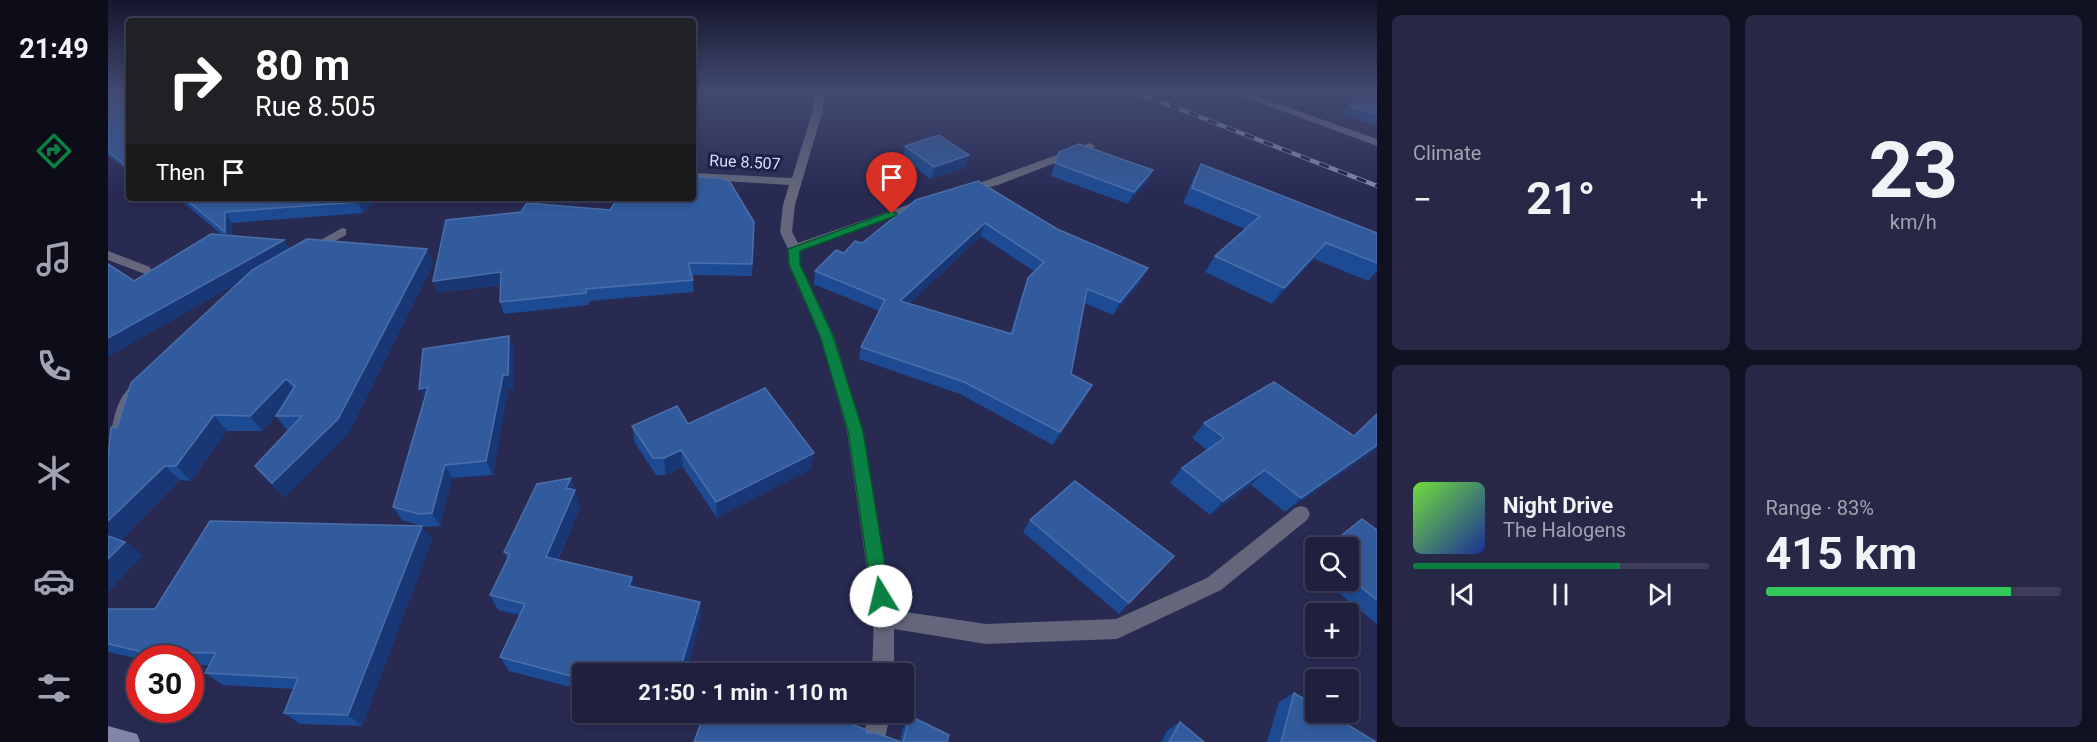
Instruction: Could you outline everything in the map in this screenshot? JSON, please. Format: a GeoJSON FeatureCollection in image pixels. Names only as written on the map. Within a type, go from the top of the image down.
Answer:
{"type":"FeatureCollection","features":[{"type":"Feature","properties":{"kind":"street"},"geometry":{"type":"LineString","coordinates":[[814,126],[789,206],[786,232],[794,249],[794,264],[827,336],[855,431],[884,618],[883,663]]}},
{"type":"Feature","properties":{"kind":"street"},"geometry":{"type":"LineString","coordinates":[[1329,126],[1377,143]]}},
{"type":"Feature","properties":{"kind":"street"},"geometry":{"type":"LineString","coordinates":[[955,193],[994,183],[1090,146]]}},
{"type":"Feature","properties":{"kind":"street","name":"Rue 8.507"},"geometry":{"type":"LineString","coordinates":[[696,176],[796,182]]}},
{"type":"Feature","properties":{"kind":"street"},"geometry":{"type":"LineString","coordinates":[[794,249],[935,199]]}},
{"type":"Feature","properties":{"kind":"street"},"geometry":{"type":"LineString","coordinates":[[300,255],[342,232]]}},
{"type":"Feature","properties":{"kind":"street"},"geometry":{"type":"LineString","coordinates":[[108,255],[145,270]]}},
{"type":"Feature","properties":{"kind":"street"},"geometry":{"type":"LineString","coordinates":[[108,484],[113,477],[119,411],[147,376]]}},
{"type":"Feature","properties":{"kind":"street"},"geometry":{"type":"LineString","coordinates":[[884,618],[986,634],[1117,629],[1214,584],[1301,514]]}},
{"type":"Feature","properties":{"kind":"street"},"geometry":{"type":"LineString","coordinates":[[873,742],[877,723]]}},
{"type":"Feature","properties":{"kind":"building"},"geometry":{"type":"Polygon","coordinates":[[[108,126],[126,126],[126,166],[108,151],[108,126]]]}},
{"type":"Feature","properties":{"kind":"building"},"geometry":{"type":"Polygon","coordinates":[[[939,135],[969,155],[934,167],[905,146],[939,135]]]}},
{"type":"Feature","properties":{"kind":"building"},"geometry":{"type":"Polygon","coordinates":[[[1079,144],[1153,170],[1134,192],[1055,163],[1059,152],[1079,144]]]}},
{"type":"Feature","properties":{"kind":"building"},"geometry":{"type":"Polygon","coordinates":[[[1201,164],[1377,233],[1377,263],[1326,243],[1284,288],[1215,256],[1260,216],[1192,188],[1201,164]]]}},
{"type":"Feature","properties":{"kind":"building"},"geometry":{"type":"Polygon","coordinates":[[[696,177],[720,178],[730,182],[754,222],[752,264],[688,263],[693,280],[586,289],[586,293],[500,302],[501,272],[433,281],[446,220],[521,212],[527,203],[610,210],[616,201],[696,201],[696,177]]]}},
{"type":"Feature","properties":{"kind":"building"},"geometry":{"type":"Polygon","coordinates":[[[978,181],[1057,229],[1148,268],[1120,302],[1087,289],[1071,374],[1092,385],[1060,432],[964,382],[861,347],[885,300],[815,271],[836,250],[844,253],[855,241],[862,243],[916,200],[978,181]],[[985,223],[900,301],[1012,334],[1028,278],[1044,262],[985,223]]]}},
{"type":"Feature","properties":{"kind":"building"},"geometry":{"type":"Polygon","coordinates":[[[188,201],[359,201],[225,212],[225,232],[188,201]]]}},
{"type":"Feature","properties":{"kind":"building"},"geometry":{"type":"Polygon","coordinates":[[[211,234],[284,240],[108,338],[108,264],[134,281],[211,234]]]}},
{"type":"Feature","properties":{"kind":"building"},"geometry":{"type":"Polygon","coordinates":[[[307,239],[427,249],[338,419],[272,483],[255,466],[302,416],[276,416],[295,386],[286,379],[250,416],[214,415],[176,466],[165,466],[108,521],[108,458],[111,427],[117,428],[131,383],[252,270],[307,239]]]}},
{"type":"Feature","properties":{"kind":"building"},"geometry":{"type":"Polygon","coordinates":[[[509,336],[508,375],[503,375],[486,461],[445,465],[432,513],[419,514],[393,507],[428,387],[419,389],[423,349],[509,336]]]}},
{"type":"Feature","properties":{"kind":"building"},"geometry":{"type":"Polygon","coordinates":[[[1274,382],[1354,436],[1377,414],[1377,445],[1301,498],[1265,470],[1223,501],[1182,468],[1224,438],[1204,423],[1274,382]]]}},
{"type":"Feature","properties":{"kind":"building"},"geometry":{"type":"Polygon","coordinates":[[[765,388],[814,453],[716,502],[681,450],[664,458],[653,458],[632,426],[677,406],[688,424],[765,388]]]}},
{"type":"Feature","properties":{"kind":"building"},"geometry":{"type":"Polygon","coordinates":[[[571,478],[566,488],[575,490],[546,557],[632,577],[629,586],[700,602],[682,663],[572,663],[572,676],[500,657],[525,604],[490,595],[510,554],[504,552],[537,484],[571,478]]]}},
{"type":"Feature","properties":{"kind":"building"},"geometry":{"type":"Polygon","coordinates":[[[1075,481],[1174,556],[1129,603],[1030,520],[1075,481]]]}},
{"type":"Feature","properties":{"kind":"building"},"geometry":{"type":"Polygon","coordinates":[[[1362,519],[1377,530],[1377,600],[1359,586],[1359,537],[1340,537],[1362,519]]]}},
{"type":"Feature","properties":{"kind":"building"},"geometry":{"type":"Polygon","coordinates":[[[210,521],[422,526],[348,715],[284,713],[298,678],[205,673],[216,653],[204,653],[204,645],[126,645],[126,648],[108,644],[108,609],[155,609],[210,521]]]}},
{"type":"Feature","properties":{"kind":"building"},"geometry":{"type":"Polygon","coordinates":[[[108,536],[125,542],[108,559],[108,536]]]}},
{"type":"Feature","properties":{"kind":"building"},"geometry":{"type":"Polygon","coordinates":[[[1294,693],[1305,700],[1305,723],[1345,723],[1376,742],[1281,742],[1294,693]]]}},
{"type":"Feature","properties":{"kind":"building"},"geometry":{"type":"Polygon","coordinates":[[[914,718],[949,735],[947,742],[903,742],[908,723],[914,723],[914,718]]]}},
{"type":"Feature","properties":{"kind":"building"},"geometry":{"type":"Polygon","coordinates":[[[1180,722],[1204,742],[1169,742],[1180,722]]]}},
{"type":"Feature","properties":{"kind":"building"},"geometry":{"type":"Polygon","coordinates":[[[701,723],[849,723],[865,729],[867,733],[876,733],[901,742],[694,742],[701,723]]]}},
{"type":"Feature","properties":{"kind":"railway"},"geometry":{"type":"LineString","coordinates":[[1222,126],[1377,186]]}},
{"type":"Feature","properties":{"kind":"route"},"geometry":{"type":"LineString","coordinates":[[881,596],[855,431],[827,336],[794,264],[794,249],[892,214]]}}]}
